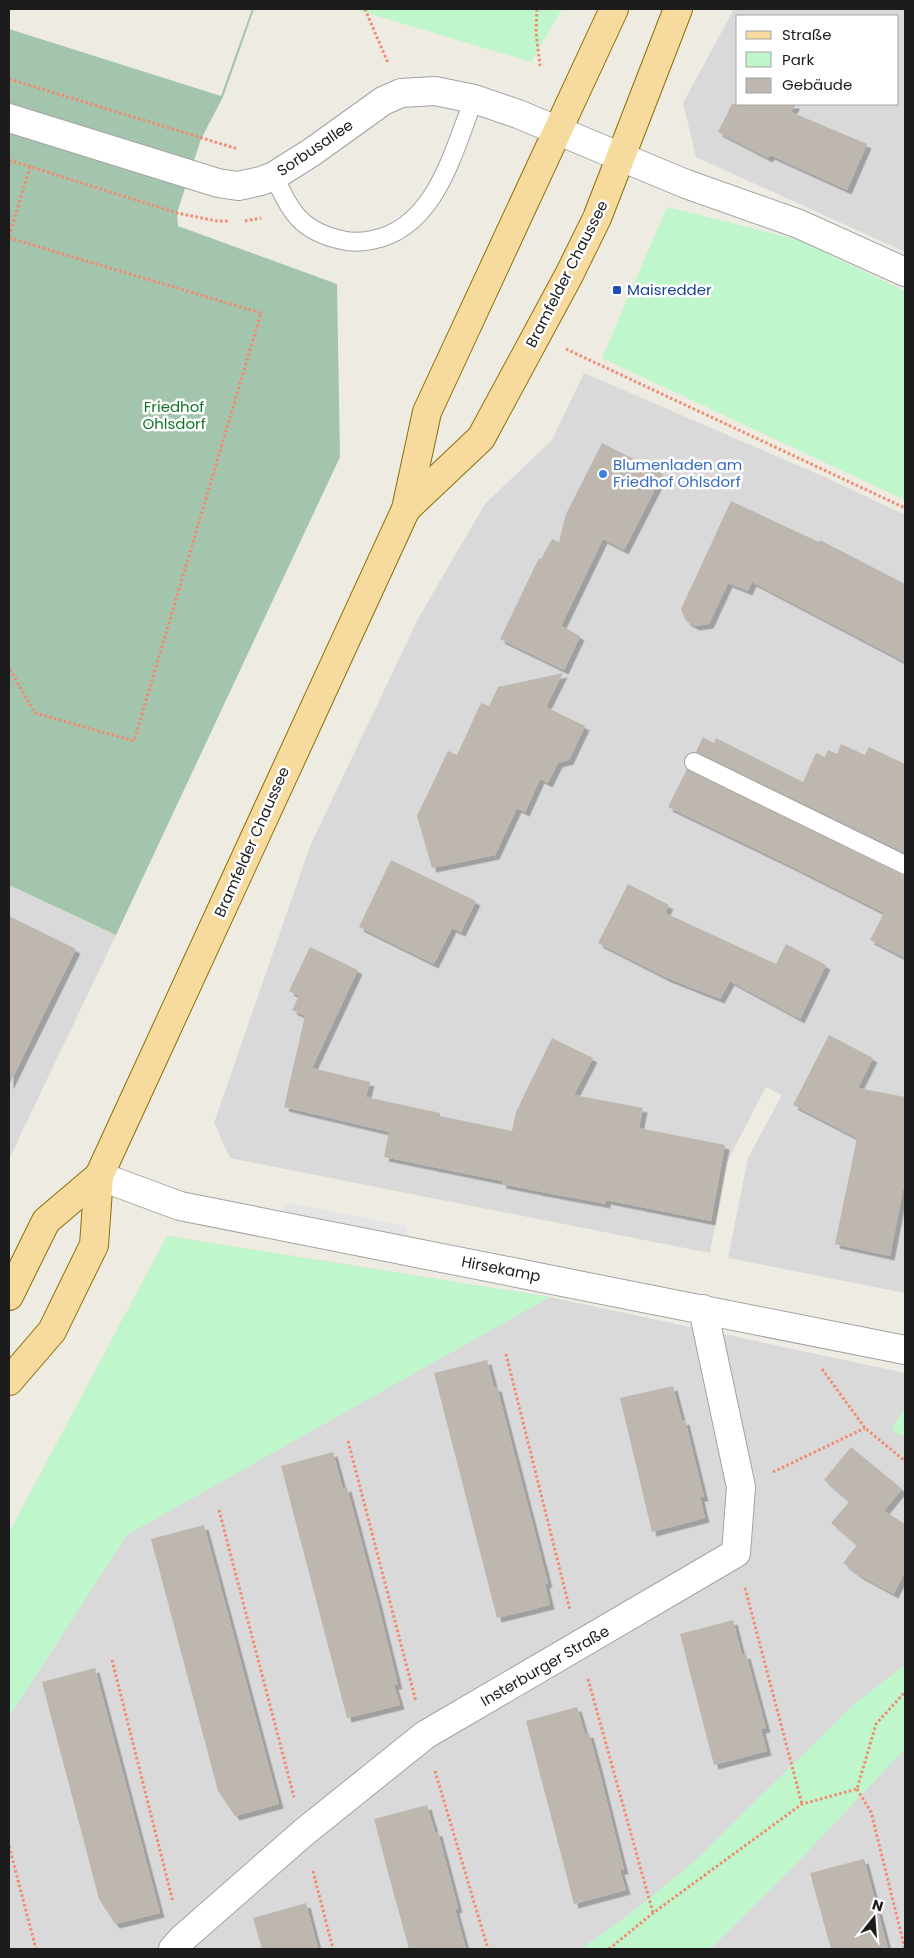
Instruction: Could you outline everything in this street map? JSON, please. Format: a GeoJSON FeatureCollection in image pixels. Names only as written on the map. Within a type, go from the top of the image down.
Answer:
{"type":"FeatureCollection","features":[{"type":"Feature","properties":{"kind":"main road","name":"Bramfelder Chaussee"},"geometry":{"type":"LineString","coordinates":[[9,1380],[52,1331],[94,1245],[100,1176],[406,509],[427,412],[614,9]]}},
{"type":"Feature","properties":{"kind":"main road","name":"Bramfelder Chaussee"},"geometry":{"type":"LineString","coordinates":[[406,509],[481,438],[582,252],[621,158],[678,9]]}},
{"type":"Feature","properties":{"kind":"main road","name":"Bramfelder Chaussee"},"geometry":{"type":"LineString","coordinates":[[9,1296],[46,1221],[100,1176]]}},
{"type":"Feature","properties":{"kind":"street","name":"Sorbusallee"},"geometry":{"type":"LineString","coordinates":[[9,118],[218,183],[238,186],[274,176],[312,152],[382,101],[401,94],[435,91],[474,99],[518,114],[621,158]]}},
{"type":"Feature","properties":{"kind":"street"},"geometry":{"type":"LineString","coordinates":[[621,158],[686,184],[798,224],[905,272]]}},
{"type":"Feature","properties":{"kind":"street","name":"Hirsekamp"},"geometry":{"type":"LineString","coordinates":[[100,1176],[180,1206],[905,1350]]}},
{"type":"Feature","properties":{"kind":"street"},"geometry":{"type":"LineString","coordinates":[[703,1309],[741,1487],[736,1553]]}},
{"type":"Feature","properties":{"kind":"street","name":"Insterburger Straße"},"geometry":{"type":"LineString","coordinates":[[177,1944],[303,1834],[425,1735],[736,1553]]}},
{"type":"Feature","properties":{"kind":"lane"},"geometry":{"type":"LineString","coordinates":[[274,176],[289,208],[300,221],[316,231],[332,238],[350,242],[384,238],[396,233],[409,224],[432,196],[442,178],[474,99]]}},
{"type":"Feature","properties":{"kind":"lane"},"geometry":{"type":"LineString","coordinates":[[694,762],[905,865]]}},
{"type":"Feature","properties":{"kind":"path"},"geometry":{"type":"LineString","coordinates":[[365,9],[401,94]]}},
{"type":"Feature","properties":{"kind":"path"},"geometry":{"type":"LineString","coordinates":[[537,9],[536,32],[540,66]]}},
{"type":"Feature","properties":{"kind":"path"},"geometry":{"type":"LineString","coordinates":[[9,668],[35,713],[134,741],[261,313],[9,237],[30,167]]}},
{"type":"Feature","properties":{"kind":"path"},"geometry":{"type":"LineString","coordinates":[[537,334],[905,508]]}},
{"type":"Feature","properties":{"kind":"path"},"geometry":{"type":"LineString","coordinates":[[792,1328],[865,1428],[905,1461]]}},
{"type":"Feature","properties":{"kind":"path"},"geometry":{"type":"LineString","coordinates":[[741,1487],[865,1428]]}},
{"type":"Feature","properties":{"kind":"path"},"geometry":{"type":"LineString","coordinates":[[348,1441],[425,1735],[488,1949]]}},
{"type":"Feature","properties":{"kind":"path"},"geometry":{"type":"LineString","coordinates":[[219,1510],[333,1949]]}},
{"type":"Feature","properties":{"kind":"path"},"geometry":{"type":"LineString","coordinates":[[736,1553],[802,1804]]}},
{"type":"Feature","properties":{"kind":"path"},"geometry":{"type":"LineString","coordinates":[[112,1660],[177,1944]]}},
{"type":"Feature","properties":{"kind":"path"},"geometry":{"type":"LineString","coordinates":[[905,1692],[876,1724],[857,1789],[871,1812],[905,1949]]}},
{"type":"Feature","properties":{"kind":"path"},"geometry":{"type":"LineString","coordinates":[[610,1949],[653,1913],[802,1804],[857,1789]]}},
{"type":"Feature","properties":{"kind":"path"},"geometry":{"type":"LineString","coordinates":[[9,1846],[36,1949]]}},
{"type":"Feature","properties":{"kind":"shaded area"},"geometry":{"type":"Polygon","coordinates":[[[734,9],[905,9],[905,252],[696,157],[683,103],[734,9]]]}},
{"type":"Feature","properties":{"kind":"shaded area"},"geometry":{"type":"Polygon","coordinates":[[[584,373],[827,478],[905,515],[905,1293],[728,1258],[748,1158],[782,1095],[766,1087],[726,1164],[710,1253],[230,1158],[214,1123],[310,846],[419,617],[485,504],[552,440],[584,373]]]}},
{"type":"Feature","properties":{"kind":"shaded area"},"geometry":{"type":"Polygon","coordinates":[[[9,885],[116,935],[9,1159],[9,885]]]}},
{"type":"Feature","properties":{"kind":"shaded area"},"geometry":{"type":"Polygon","coordinates":[[[288,1203],[405,1226],[408,1237],[282,1211],[288,1203]]]}},
{"type":"Feature","properties":{"kind":"shaded area"},"geometry":{"type":"Polygon","coordinates":[[[167,1236],[550,1297],[905,1373],[905,1949],[9,1949],[9,1533],[167,1236]]]}},
{"type":"Feature","properties":{"kind":"green space","name":"Friedhof Ohlsdorf"},"geometry":{"type":"Polygon","coordinates":[[[252,9],[254,9],[223,97],[201,139],[177,213],[178,226],[337,284],[340,457],[116,935],[9,885],[9,29],[221,96],[252,9]]]}},
{"type":"Feature","properties":{"kind":"green space"},"geometry":{"type":"Polygon","coordinates":[[[354,9],[562,9],[531,62],[354,9]]]}},
{"type":"Feature","properties":{"kind":"green space"},"geometry":{"type":"Polygon","coordinates":[[[667,207],[799,240],[905,291],[905,500],[602,358],[667,207]]]}},
{"type":"Feature","properties":{"kind":"green space"},"geometry":{"type":"Polygon","coordinates":[[[167,1236],[550,1297],[127,1535],[9,1717],[9,1533],[167,1236]]]}},
{"type":"Feature","properties":{"kind":"green space"},"geometry":{"type":"Polygon","coordinates":[[[905,1407],[905,1437],[891,1430],[905,1407]]]}},
{"type":"Feature","properties":{"kind":"green space"},"geometry":{"type":"Polygon","coordinates":[[[905,1665],[905,1749],[794,1866],[710,1949],[581,1949],[636,1909],[695,1861],[854,1704],[905,1665]]]}},
{"type":"Feature","properties":{"kind":"building"},"geometry":{"type":"Polygon","coordinates":[[[732,104],[795,105],[791,112],[867,144],[847,190],[770,155],[768,158],[718,132],[732,104]]]}},
{"type":"Feature","properties":{"kind":"building"},"geometry":{"type":"Polygon","coordinates":[[[602,443],[663,474],[624,550],[603,539],[561,626],[580,636],[564,670],[500,639],[539,558],[541,559],[552,539],[559,542],[566,514],[602,443]]]}},
{"type":"Feature","properties":{"kind":"building"},"geometry":{"type":"Polygon","coordinates":[[[731,501],[819,542],[820,540],[905,584],[905,662],[752,582],[748,591],[728,583],[709,624],[695,626],[686,621],[681,609],[731,501]]]}},
{"type":"Feature","properties":{"kind":"building"},"geometry":{"type":"Polygon","coordinates":[[[563,673],[546,707],[585,726],[569,760],[558,763],[548,783],[540,779],[525,812],[517,808],[495,855],[432,868],[417,816],[448,751],[457,755],[481,703],[489,706],[498,687],[563,673]]]}},
{"type":"Feature","properties":{"kind":"building"},"geometry":{"type":"Polygon","coordinates":[[[703,737],[714,743],[716,738],[803,782],[816,753],[825,757],[828,750],[837,754],[841,744],[865,755],[869,747],[905,764],[905,853],[696,752],[703,737]]]}},
{"type":"Feature","properties":{"kind":"building"},"geometry":{"type":"Polygon","coordinates":[[[687,769],[902,875],[889,903],[903,875],[905,876],[905,958],[870,940],[884,913],[668,807],[687,769]]]}},
{"type":"Feature","properties":{"kind":"building"},"geometry":{"type":"Polygon","coordinates":[[[391,860],[476,901],[461,932],[452,928],[434,964],[359,927],[391,860]]]}},
{"type":"Feature","properties":{"kind":"building"},"geometry":{"type":"Polygon","coordinates":[[[628,884],[669,905],[665,913],[776,964],[786,944],[826,965],[800,1019],[730,981],[720,999],[667,978],[598,943],[628,884]]]}},
{"type":"Feature","properties":{"kind":"building"},"geometry":{"type":"Polygon","coordinates":[[[9,916],[76,949],[9,1085],[9,916]]]}},
{"type":"Feature","properties":{"kind":"building"},"geometry":{"type":"Polygon","coordinates":[[[310,947],[358,970],[312,1068],[370,1082],[366,1097],[440,1113],[440,1116],[512,1131],[516,1112],[552,1038],[593,1058],[574,1095],[643,1108],[639,1128],[725,1145],[711,1221],[606,1200],[606,1204],[547,1193],[502,1184],[502,1181],[384,1157],[389,1132],[284,1107],[305,1016],[292,1010],[299,996],[289,991],[310,947]]]}},
{"type":"Feature","properties":{"kind":"building"},"geometry":{"type":"Polygon","coordinates":[[[829,1035],[873,1058],[858,1088],[905,1097],[905,1180],[890,1256],[835,1244],[857,1138],[793,1105],[829,1035]]]}},
{"type":"Feature","properties":{"kind":"building"},"geometry":{"type":"Polygon","coordinates":[[[487,1360],[494,1387],[497,1387],[548,1583],[545,1584],[550,1605],[497,1618],[434,1373],[487,1360]]]}},
{"type":"Feature","properties":{"kind":"building"},"geometry":{"type":"Polygon","coordinates":[[[673,1386],[682,1421],[685,1420],[704,1497],[700,1497],[705,1518],[652,1532],[620,1398],[673,1386]]]}},
{"type":"Feature","properties":{"kind":"building"},"geometry":{"type":"Polygon","coordinates":[[[851,1447],[902,1489],[884,1511],[905,1524],[905,1571],[894,1594],[859,1575],[843,1563],[857,1545],[831,1523],[849,1502],[824,1480],[851,1447]]]}},
{"type":"Feature","properties":{"kind":"building"},"geometry":{"type":"Polygon","coordinates":[[[333,1452],[343,1489],[347,1487],[378,1604],[398,1685],[394,1685],[400,1705],[347,1718],[281,1466],[333,1452]]]}},
{"type":"Feature","properties":{"kind":"building"},"geometry":{"type":"Polygon","coordinates":[[[204,1525],[279,1804],[235,1816],[218,1791],[151,1539],[204,1525]]]}},
{"type":"Feature","properties":{"kind":"building"},"geometry":{"type":"Polygon","coordinates":[[[733,1620],[742,1655],[746,1654],[766,1728],[761,1729],[767,1751],[714,1765],[680,1634],[733,1620]]]}},
{"type":"Feature","properties":{"kind":"building"},"geometry":{"type":"Polygon","coordinates":[[[95,1668],[160,1913],[115,1924],[99,1899],[42,1682],[95,1668]]]}},
{"type":"Feature","properties":{"kind":"building"},"geometry":{"type":"Polygon","coordinates":[[[577,1707],[585,1734],[589,1733],[599,1770],[624,1870],[620,1870],[626,1890],[574,1904],[526,1721],[577,1707]]]}},
{"type":"Feature","properties":{"kind":"building"},"geometry":{"type":"Polygon","coordinates":[[[427,1805],[435,1832],[438,1832],[458,1908],[455,1909],[466,1949],[409,1949],[390,1880],[374,1819],[427,1805]]]}},
{"type":"Feature","properties":{"kind":"building"},"geometry":{"type":"Polygon","coordinates":[[[864,1859],[888,1949],[831,1949],[810,1873],[864,1859]]]}},
{"type":"Feature","properties":{"kind":"building"},"geometry":{"type":"Polygon","coordinates":[[[306,1903],[318,1949],[262,1949],[253,1918],[306,1903]]]}},
{"type":"Feature","properties":{"kind":"place","name":"Maisredder"},"geometry":{"type":"Point","coordinates":[617,290]}},
{"type":"Feature","properties":{"kind":"place","name":"Blumenladen am Friedhof Ohlsdorf"},"geometry":{"type":"Point","coordinates":[603,474]}}]}
